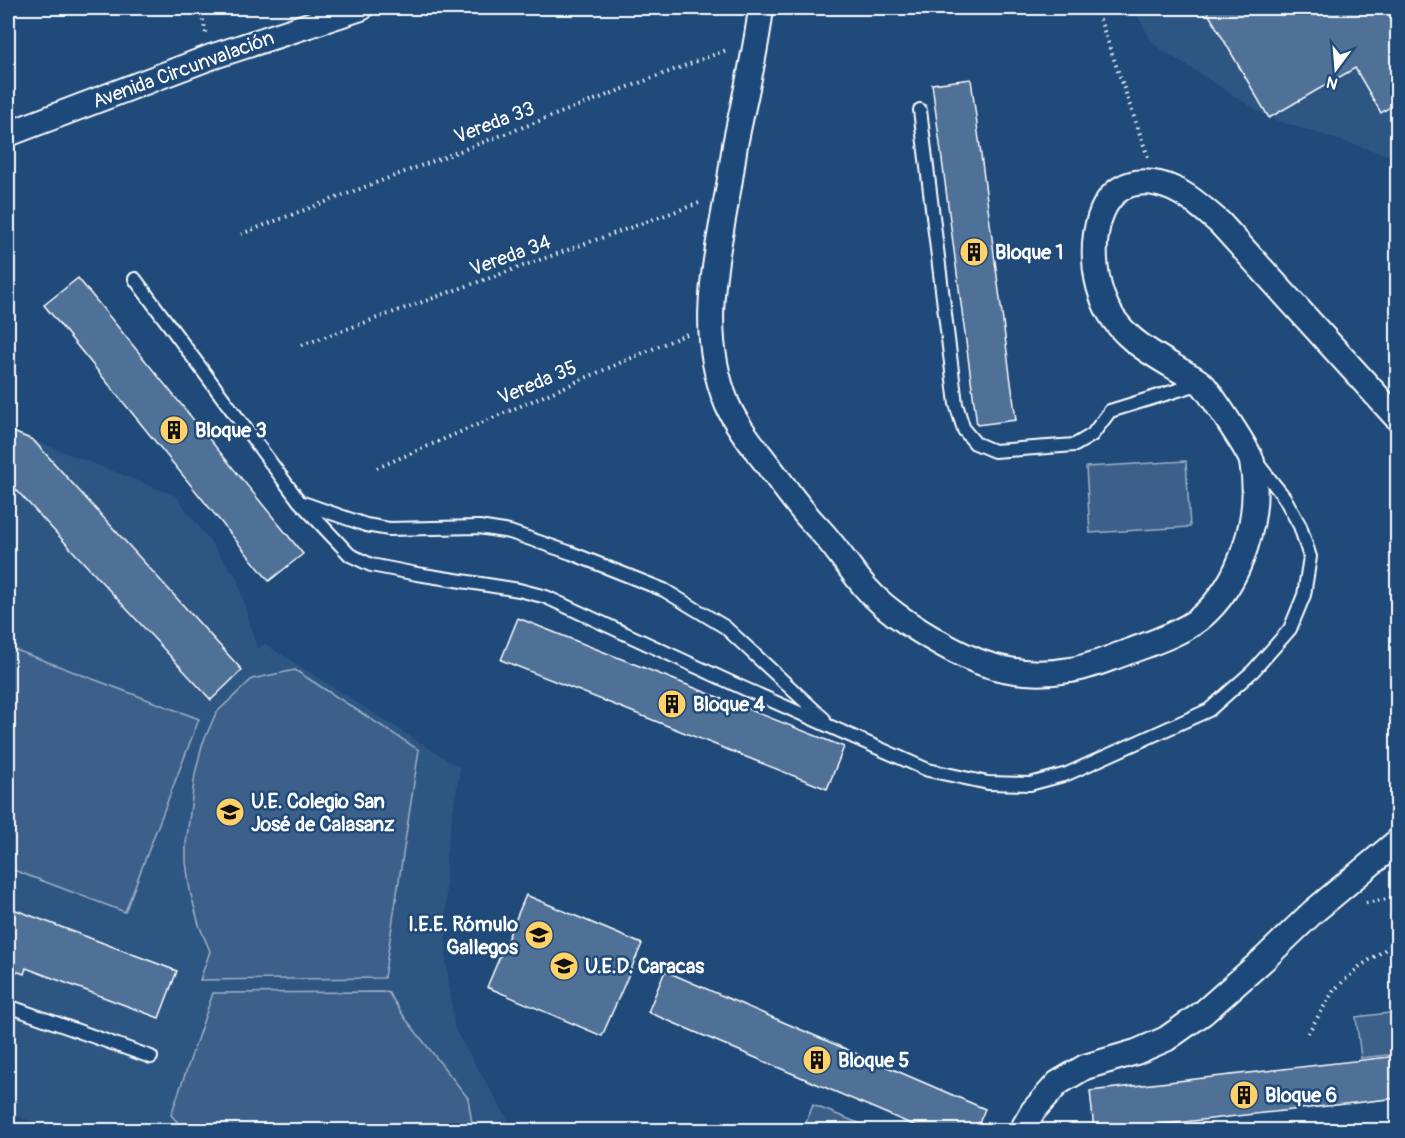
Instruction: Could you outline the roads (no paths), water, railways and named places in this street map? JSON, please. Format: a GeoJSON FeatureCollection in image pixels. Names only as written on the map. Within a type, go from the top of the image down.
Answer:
{"type":"FeatureCollection","features":[{"type":"Feature","properties":{"kind":"street","name":"Avenida Circunvalación"},"geometry":{"type":"LineString","coordinates":[[8,134],[211,57],[361,8]]}},
{"type":"Feature","properties":{"kind":"street"},"geometry":{"type":"LineString","coordinates":[[761,8],[758,38],[735,149],[712,280],[710,324],[714,358],[728,405],[754,448],[796,506],[829,540],[868,591],[902,620],[940,645],[973,661],[1006,671],[1036,674],[1073,670],[1147,645],[1197,621],[1218,600],[1248,542],[1253,517],[1252,457],[1202,383],[1138,346],[1111,317],[1102,296],[1096,274],[1094,246],[1098,218],[1105,202],[1128,184],[1156,184],[1187,195],[1220,223],[1398,419]]}},
{"type":"Feature","properties":{"kind":"street"},"geometry":{"type":"LineString","coordinates":[[1022,1131],[1033,1111],[1058,1083],[1085,1066],[1136,1052],[1166,1039],[1203,1013],[1313,912],[1398,841]]}},
{"type":"Feature","properties":{"kind":"lane"},"geometry":{"type":"LineString","coordinates":[[920,110],[956,404],[964,430],[975,443],[994,451],[1075,445],[1092,435],[1110,411],[1202,383]]}},
{"type":"Feature","properties":{"kind":"lane"},"geometry":{"type":"LineString","coordinates":[[135,279],[299,501],[350,555],[371,565],[519,590],[546,597],[928,770],[988,783],[1030,784],[1067,774],[1209,710],[1253,671],[1290,630],[1304,595],[1310,557],[1300,526],[1284,497],[1252,457]]}},
{"type":"Feature","properties":{"kind":"lane"},"geometry":{"type":"LineString","coordinates":[[299,501],[366,525],[389,529],[479,527],[510,532],[571,553],[664,590],[725,627],[832,727]]}},
{"type":"Feature","properties":{"kind":"lane"},"geometry":{"type":"LineString","coordinates":[[8,1006],[151,1057]]}},
{"type":"Feature","properties":{"kind":"place","name":"Bloque 1"},"geometry":{"type":"Point","coordinates":[974,252]}},
{"type":"Feature","properties":{"kind":"place","name":"Bloque 3"},"geometry":{"type":"Point","coordinates":[174,430]}},
{"type":"Feature","properties":{"kind":"place","name":"Bloque 4"},"geometry":{"type":"Point","coordinates":[672,704]}},
{"type":"Feature","properties":{"kind":"place","name":"U.E. Colegio San José de Calasanz"},"geometry":{"type":"Point","coordinates":[230,812]}},
{"type":"Feature","properties":{"kind":"place","name":"I.E.E. Rómulo Gallegos"},"geometry":{"type":"Point","coordinates":[539,935]}},
{"type":"Feature","properties":{"kind":"place","name":"U.E.D. Caracas"},"geometry":{"type":"Point","coordinates":[564,966]}},
{"type":"Feature","properties":{"kind":"place","name":"Bloque 5"},"geometry":{"type":"Point","coordinates":[817,1060]}},
{"type":"Feature","properties":{"kind":"place","name":"Bloque 6"},"geometry":{"type":"Point","coordinates":[1244,1095]}}]}
